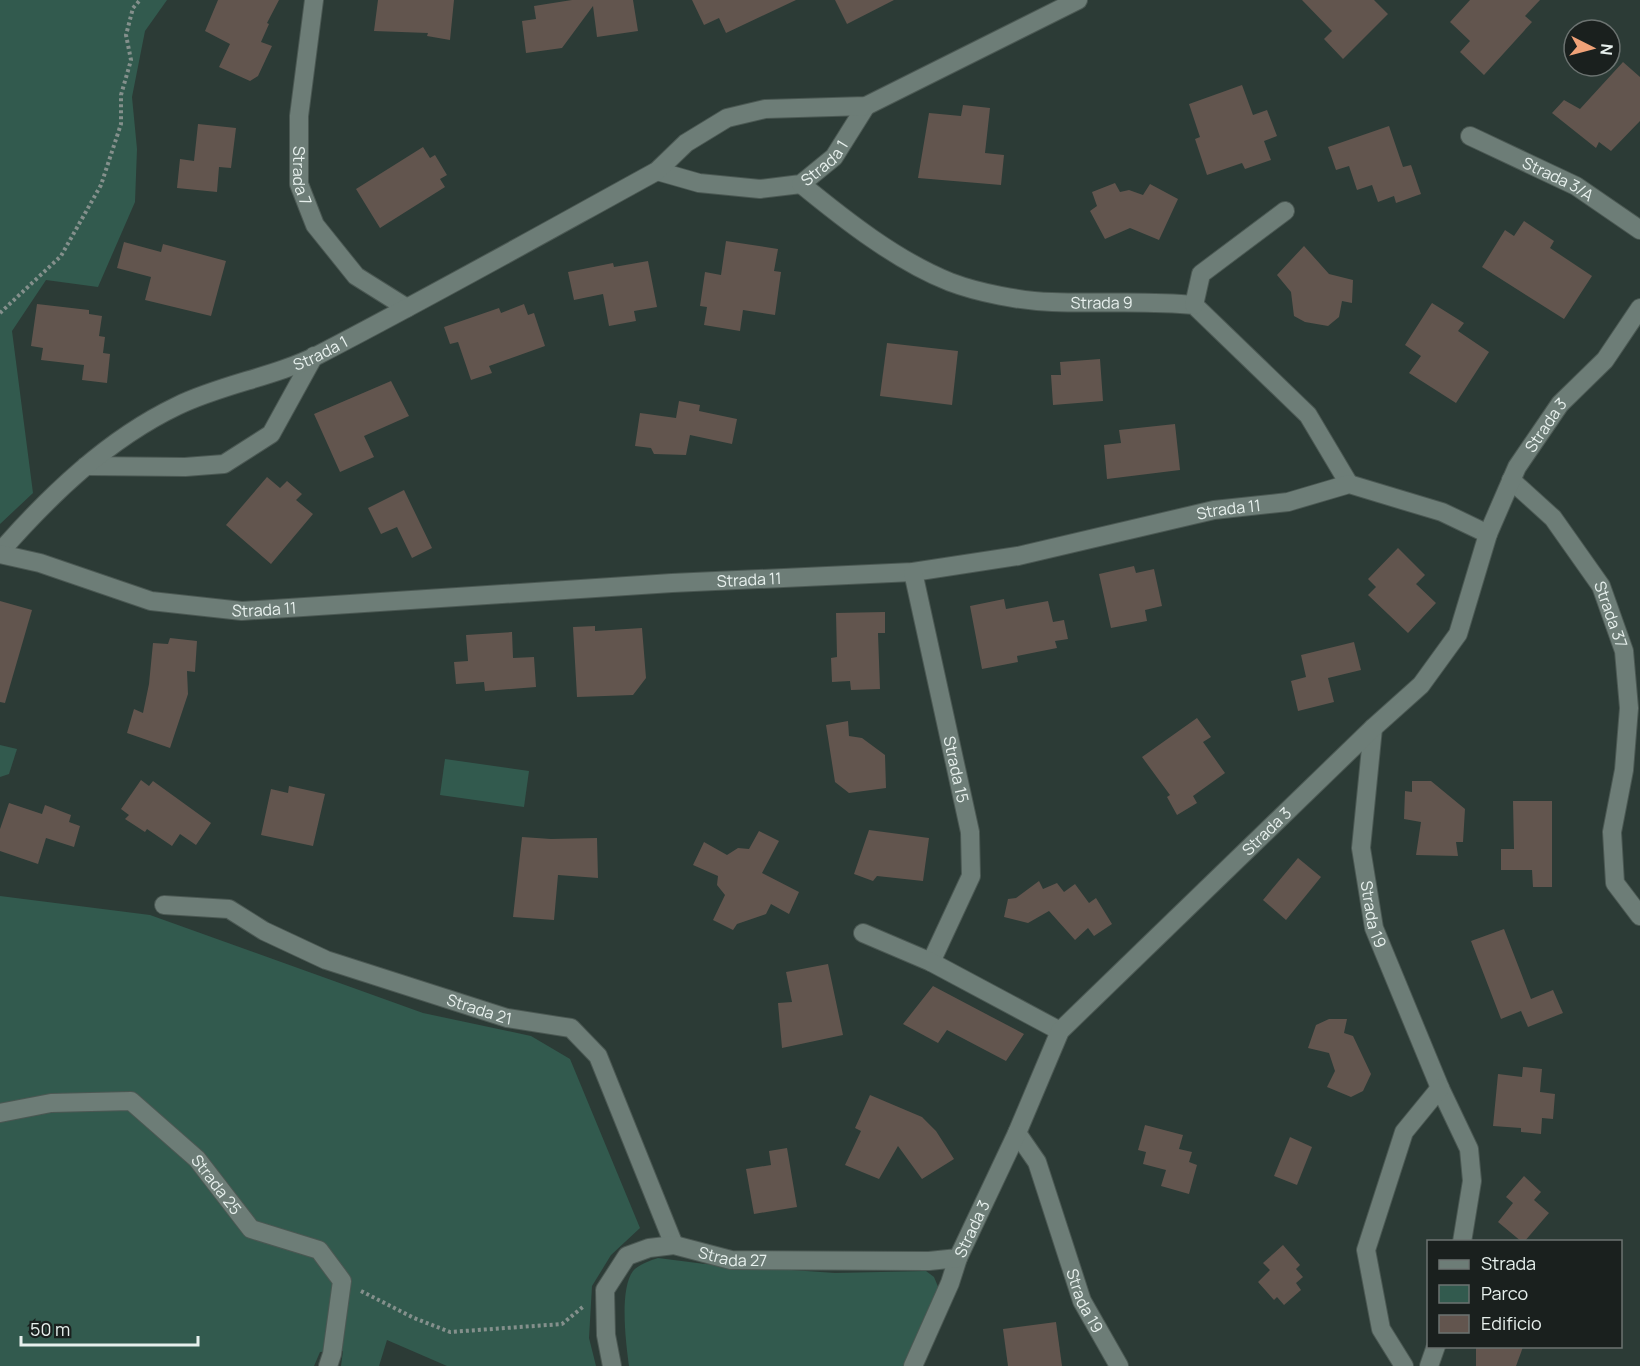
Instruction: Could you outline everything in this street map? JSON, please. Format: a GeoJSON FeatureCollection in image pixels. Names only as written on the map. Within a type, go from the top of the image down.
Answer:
{"type":"FeatureCollection","features":[{"type":"Feature","properties":{"kind":"street","name":"Strada 7"},"geometry":{"type":"LineString","coordinates":[[314,0],[299,116],[299,184],[315,225],[356,276],[407,308]]}},
{"type":"Feature","properties":{"kind":"street","name":"Strada 1"},"geometry":{"type":"LineString","coordinates":[[0,553],[21,528],[86,466],[136,429],[178,405],[314,356],[407,308],[657,171],[686,143],[727,118],[765,109],[866,106],[1078,0]]}},
{"type":"Feature","properties":{"kind":"street","name":"Strada 1"},"geometry":{"type":"LineString","coordinates":[[657,171],[699,183],[760,189],[801,184],[834,157],[866,106]]}},
{"type":"Feature","properties":{"kind":"street","name":"Strada 3/A"},"geometry":{"type":"LineString","coordinates":[[1470,136],[1576,186],[1640,230]]}},
{"type":"Feature","properties":{"kind":"street","name":"Strada 9"},"geometry":{"type":"LineString","coordinates":[[801,184],[833,210],[901,256],[950,282],[992,293],[1050,302],[1194,305]]}},
{"type":"Feature","properties":{"kind":"street"},"geometry":{"type":"LineString","coordinates":[[1285,211],[1201,274],[1194,305],[1308,415],[1349,484],[1442,512],[1488,534]]}},
{"type":"Feature","properties":{"kind":"street","name":"Strada 3"},"geometry":{"type":"LineString","coordinates":[[913,1366],[950,1283],[958,1258],[1017,1133],[1060,1031],[1373,728],[1421,685],[1458,634],[1488,534],[1517,467],[1560,404],[1605,360],[1640,308]]}},
{"type":"Feature","properties":{"kind":"street"},"geometry":{"type":"LineString","coordinates":[[86,466],[185,467],[224,464],[271,434],[314,356]]}},
{"type":"Feature","properties":{"kind":"street","name":"Strada 37"},"geometry":{"type":"LineString","coordinates":[[1511,480],[1553,518],[1601,586],[1624,651],[1629,708],[1624,770],[1612,832],[1615,883],[1640,916]]}},
{"type":"Feature","properties":{"kind":"street","name":"Strada 11"},"geometry":{"type":"LineString","coordinates":[[0,553],[40,563],[151,601],[242,611],[672,583],[913,572],[1018,556],[1214,510],[1288,502],[1349,484]]}},
{"type":"Feature","properties":{"kind":"street","name":"Strada 15"},"geometry":{"type":"LineString","coordinates":[[913,572],[970,832],[971,876],[931,962]]}},
{"type":"Feature","properties":{"kind":"street","name":"Strada 19"},"geometry":{"type":"LineString","coordinates":[[1373,728],[1361,848],[1374,928],[1440,1088],[1469,1149],[1472,1181],[1462,1240]]}},
{"type":"Feature","properties":{"kind":"street","name":"Strada 21"},"geometry":{"type":"LineString","coordinates":[[164,905],[229,909],[264,931],[336,963],[507,1018],[571,1028],[598,1056],[674,1245]]}},
{"type":"Feature","properties":{"kind":"street"},"geometry":{"type":"LineString","coordinates":[[863,933],[931,962],[1060,1031]]}},
{"type":"Feature","properties":{"kind":"street"},"geometry":{"type":"LineString","coordinates":[[1404,1366],[1381,1329],[1366,1251],[1404,1132],[1440,1088]]}},
{"type":"Feature","properties":{"kind":"street","name":"Strada 25"},"geometry":{"type":"LineString","coordinates":[[0,1113],[51,1103],[131,1101],[197,1159],[251,1229],[319,1250],[342,1281]]}},
{"type":"Feature","properties":{"kind":"street","name":"Strada 19"},"geometry":{"type":"LineString","coordinates":[[1017,1133],[1037,1162],[1082,1301],[1119,1366]]}},
{"type":"Feature","properties":{"kind":"street","name":"Strada 27"},"geometry":{"type":"LineString","coordinates":[[605,1290],[627,1256],[649,1248],[674,1245],[731,1260],[929,1261],[958,1258]]}},
{"type":"Feature","properties":{"kind":"street"},"geometry":{"type":"LineString","coordinates":[[328,1366],[332,1354],[342,1281]]}},
{"type":"Feature","properties":{"kind":"street"},"geometry":{"type":"LineString","coordinates":[[605,1290],[606,1335],[612,1366]]}},
{"type":"Feature","properties":{"kind":"street"},"geometry":{"type":"LineString","coordinates":[[1429,1366],[1436,1348]]}},
{"type":"Feature","properties":{"kind":"path"},"geometry":{"type":"LineString","coordinates":[[0,313],[61,256],[101,185],[121,124],[121,95],[130,60],[126,35],[133,8],[140,0]]}},
{"type":"Feature","properties":{"kind":"path"},"geometry":{"type":"LineString","coordinates":[[342,1281],[414,1318],[450,1332],[562,1323],[605,1290]]}},
{"type":"Feature","properties":{"kind":"green space"},"geometry":{"type":"Polygon","coordinates":[[[0,0],[167,0],[145,31],[132,97],[137,149],[135,202],[98,287],[46,280],[12,331],[33,493],[0,524],[0,0]]]}},
{"type":"Feature","properties":{"kind":"green space"},"geometry":{"type":"Polygon","coordinates":[[[0,745],[17,749],[9,774],[0,777],[0,745]]]}},
{"type":"Feature","properties":{"kind":"green space"},"geometry":{"type":"Polygon","coordinates":[[[445,759],[529,771],[524,807],[440,795],[445,759]]]}},
{"type":"Feature","properties":{"kind":"green space"},"geometry":{"type":"Polygon","coordinates":[[[0,896],[150,915],[423,1013],[531,1036],[570,1059],[640,1228],[611,1255],[592,1286],[589,1338],[596,1366],[447,1366],[387,1340],[379,1366],[341,1366],[343,1351],[320,1352],[314,1366],[0,1366],[0,896]]]}},
{"type":"Feature","properties":{"kind":"green space"},"geometry":{"type":"Polygon","coordinates":[[[658,1258],[705,1264],[835,1273],[926,1271],[934,1277],[939,1289],[905,1366],[629,1366],[626,1344],[626,1291],[633,1271],[648,1261],[658,1258]]]}},
{"type":"Feature","properties":{"kind":"building"},"geometry":{"type":"Polygon","coordinates":[[[218,0],[279,0],[267,23],[269,24],[261,42],[272,46],[258,76],[250,81],[219,67],[230,44],[205,31],[218,0]]]}},
{"type":"Feature","properties":{"kind":"building"},"geometry":{"type":"Polygon","coordinates":[[[378,0],[454,0],[450,40],[427,36],[428,33],[374,31],[378,0]]]}},
{"type":"Feature","properties":{"kind":"building"},"geometry":{"type":"Polygon","coordinates":[[[572,0],[633,0],[638,31],[597,37],[593,6],[562,48],[526,53],[522,21],[536,19],[534,6],[572,0]]]}},
{"type":"Feature","properties":{"kind":"building"},"geometry":{"type":"Polygon","coordinates":[[[692,0],[796,0],[726,33],[719,18],[704,25],[692,0]]]}},
{"type":"Feature","properties":{"kind":"building"},"geometry":{"type":"Polygon","coordinates":[[[835,0],[894,0],[847,24],[835,0]]]}},
{"type":"Feature","properties":{"kind":"building"},"geometry":{"type":"Polygon","coordinates":[[[1302,0],[1374,0],[1388,14],[1343,59],[1324,39],[1332,31],[1302,0]]]}},
{"type":"Feature","properties":{"kind":"building"},"geometry":{"type":"Polygon","coordinates":[[[1470,0],[1540,0],[1525,16],[1532,22],[1484,75],[1460,52],[1470,41],[1450,22],[1470,0]]]}},
{"type":"Feature","properties":{"kind":"building"},"geometry":{"type":"Polygon","coordinates":[[[1622,63],[1640,77],[1640,121],[1611,151],[1599,142],[1596,148],[1552,113],[1564,100],[1580,109],[1608,78],[1622,78],[1622,63]]]}},
{"type":"Feature","properties":{"kind":"building"},"geometry":{"type":"Polygon","coordinates":[[[1242,85],[1253,115],[1267,110],[1277,136],[1264,141],[1271,160],[1245,169],[1242,163],[1207,175],[1195,139],[1200,137],[1189,104],[1242,85]]]}},
{"type":"Feature","properties":{"kind":"building"},"geometry":{"type":"Polygon","coordinates":[[[963,105],[990,108],[985,153],[1004,155],[1001,185],[918,178],[929,113],[961,116],[963,105]]]}},
{"type":"Feature","properties":{"kind":"building"},"geometry":{"type":"Polygon","coordinates":[[[198,124],[236,128],[231,168],[219,167],[217,192],[177,188],[180,159],[194,161],[198,124]]]}},
{"type":"Feature","properties":{"kind":"building"},"geometry":{"type":"Polygon","coordinates":[[[1389,126],[1403,167],[1411,165],[1421,194],[1396,203],[1394,196],[1378,202],[1372,185],[1357,190],[1349,166],[1336,170],[1328,147],[1389,126]]]}},
{"type":"Feature","properties":{"kind":"building"},"geometry":{"type":"Polygon","coordinates":[[[423,147],[430,158],[435,155],[447,175],[440,179],[445,187],[380,228],[356,189],[423,147]]]}},
{"type":"Feature","properties":{"kind":"building"},"geometry":{"type":"Polygon","coordinates":[[[1115,183],[1120,192],[1129,190],[1143,195],[1150,184],[1178,199],[1159,240],[1130,228],[1105,239],[1090,211],[1097,206],[1092,192],[1115,183]]]}},
{"type":"Feature","properties":{"kind":"building"},"geometry":{"type":"Polygon","coordinates":[[[1524,221],[1554,241],[1550,248],[1592,276],[1564,319],[1482,267],[1505,230],[1514,236],[1524,221]]]}},
{"type":"Feature","properties":{"kind":"building"},"geometry":{"type":"Polygon","coordinates":[[[726,241],[778,249],[774,271],[781,272],[775,315],[743,310],[740,331],[704,325],[707,307],[700,306],[705,272],[721,275],[726,241]]]}},
{"type":"Feature","properties":{"kind":"building"},"geometry":{"type":"Polygon","coordinates":[[[124,242],[161,252],[163,244],[226,261],[211,316],[145,300],[151,277],[117,268],[124,242]]]}},
{"type":"Feature","properties":{"kind":"building"},"geometry":{"type":"Polygon","coordinates":[[[1304,246],[1329,274],[1353,280],[1352,303],[1342,301],[1339,317],[1328,326],[1305,322],[1294,316],[1291,292],[1277,275],[1304,246]]]}},
{"type":"Feature","properties":{"kind":"building"},"geometry":{"type":"Polygon","coordinates":[[[648,261],[657,307],[634,311],[636,321],[609,326],[603,294],[574,300],[568,272],[613,263],[614,267],[648,261]]]}},
{"type":"Feature","properties":{"kind":"building"},"geometry":{"type":"Polygon","coordinates":[[[1432,303],[1464,323],[1458,331],[1489,352],[1456,403],[1409,373],[1421,356],[1405,345],[1432,303]]]}},
{"type":"Feature","properties":{"kind":"building"},"geometry":{"type":"Polygon","coordinates":[[[37,304],[89,310],[89,314],[102,316],[99,336],[105,337],[103,353],[110,354],[107,383],[82,380],[84,365],[41,360],[43,348],[31,346],[37,304]]]}},
{"type":"Feature","properties":{"kind":"building"},"geometry":{"type":"Polygon","coordinates":[[[524,304],[528,315],[534,313],[545,346],[489,366],[492,373],[471,380],[458,342],[450,344],[444,327],[499,308],[501,313],[524,304]]]}},
{"type":"Feature","properties":{"kind":"building"},"geometry":{"type":"Polygon","coordinates":[[[887,343],[958,351],[952,405],[880,396],[887,343]]]}},
{"type":"Feature","properties":{"kind":"building"},"geometry":{"type":"Polygon","coordinates":[[[1100,359],[1103,401],[1053,405],[1051,375],[1061,375],[1060,362],[1100,359]]]}},
{"type":"Feature","properties":{"kind":"building"},"geometry":{"type":"Polygon","coordinates":[[[391,381],[409,416],[364,436],[374,457],[340,472],[314,414],[391,381]]]}},
{"type":"Feature","properties":{"kind":"building"},"geometry":{"type":"Polygon","coordinates":[[[679,401],[700,405],[699,411],[737,419],[732,444],[690,435],[686,455],[654,454],[651,448],[635,446],[640,413],[676,418],[679,401]]]}},
{"type":"Feature","properties":{"kind":"building"},"geometry":{"type":"Polygon","coordinates":[[[1175,424],[1180,470],[1107,479],[1104,445],[1121,443],[1119,430],[1175,424]]]}},
{"type":"Feature","properties":{"kind":"building"},"geometry":{"type":"Polygon","coordinates":[[[267,477],[280,488],[287,481],[302,494],[296,500],[313,514],[271,564],[226,525],[267,477]]]}},
{"type":"Feature","properties":{"kind":"building"},"geometry":{"type":"Polygon","coordinates":[[[404,490],[432,548],[412,558],[397,527],[381,534],[368,508],[404,490]]]}},
{"type":"Feature","properties":{"kind":"building"},"geometry":{"type":"Polygon","coordinates":[[[1398,548],[1425,575],[1416,584],[1436,603],[1408,633],[1368,595],[1376,587],[1368,579],[1398,548]]]}},
{"type":"Feature","properties":{"kind":"building"},"geometry":{"type":"Polygon","coordinates":[[[1134,566],[1136,573],[1154,569],[1162,606],[1145,610],[1147,621],[1111,628],[1099,574],[1134,566]]]}},
{"type":"Feature","properties":{"kind":"building"},"geometry":{"type":"Polygon","coordinates":[[[1004,599],[1006,609],[1048,601],[1053,622],[1064,620],[1068,639],[1055,641],[1057,648],[1017,656],[1018,662],[982,669],[970,606],[1004,599]]]}},
{"type":"Feature","properties":{"kind":"building"},"geometry":{"type":"Polygon","coordinates":[[[0,601],[32,610],[5,703],[0,702],[0,601]]]}},
{"type":"Feature","properties":{"kind":"building"},"geometry":{"type":"Polygon","coordinates":[[[885,612],[885,633],[878,633],[880,689],[851,690],[850,681],[832,682],[831,658],[837,657],[836,613],[885,612]]]}},
{"type":"Feature","properties":{"kind":"building"},"geometry":{"type":"Polygon","coordinates":[[[595,626],[595,631],[642,628],[646,678],[633,695],[577,697],[573,627],[595,626]]]}},
{"type":"Feature","properties":{"kind":"building"},"geometry":{"type":"Polygon","coordinates":[[[512,632],[513,658],[534,657],[536,687],[485,691],[484,682],[456,684],[454,662],[468,661],[466,635],[512,632]]]}},
{"type":"Feature","properties":{"kind":"building"},"geometry":{"type":"Polygon","coordinates":[[[170,638],[197,641],[195,672],[187,671],[188,694],[170,748],[127,733],[134,709],[143,713],[149,684],[153,643],[168,644],[170,638]]]}},
{"type":"Feature","properties":{"kind":"building"},"geometry":{"type":"Polygon","coordinates":[[[1354,642],[1361,670],[1328,678],[1334,702],[1298,711],[1291,681],[1306,677],[1301,655],[1354,642]]]}},
{"type":"Feature","properties":{"kind":"building"},"geometry":{"type":"Polygon","coordinates":[[[1197,718],[1211,737],[1203,742],[1225,773],[1193,796],[1197,803],[1177,815],[1167,797],[1170,795],[1142,757],[1197,718]]]}},
{"type":"Feature","properties":{"kind":"building"},"geometry":{"type":"Polygon","coordinates":[[[848,721],[849,736],[862,738],[885,755],[886,788],[849,793],[835,782],[826,725],[848,721]]]}},
{"type":"Feature","properties":{"kind":"building"},"geometry":{"type":"Polygon","coordinates":[[[141,780],[149,786],[153,781],[211,823],[196,845],[180,834],[172,846],[147,829],[145,832],[125,819],[129,815],[121,809],[141,780]]]}},
{"type":"Feature","properties":{"kind":"building"},"geometry":{"type":"Polygon","coordinates":[[[1412,781],[1431,781],[1465,809],[1463,842],[1456,842],[1458,856],[1416,855],[1421,822],[1404,819],[1405,791],[1412,792],[1412,781]]]}},
{"type":"Feature","properties":{"kind":"building"},"geometry":{"type":"Polygon","coordinates":[[[289,786],[325,794],[313,846],[261,835],[271,789],[288,793],[289,786]]]}},
{"type":"Feature","properties":{"kind":"building"},"geometry":{"type":"Polygon","coordinates":[[[1513,801],[1552,801],[1552,887],[1533,887],[1532,870],[1501,870],[1501,849],[1514,849],[1513,801]]]}},
{"type":"Feature","properties":{"kind":"building"},"geometry":{"type":"Polygon","coordinates":[[[9,803],[42,814],[45,805],[71,815],[69,822],[80,826],[74,847],[46,838],[38,864],[0,851],[0,829],[9,803]]]}},
{"type":"Feature","properties":{"kind":"building"},"geometry":{"type":"Polygon","coordinates":[[[869,830],[929,838],[923,881],[877,876],[873,881],[854,874],[869,830]]]}},
{"type":"Feature","properties":{"kind":"building"},"geometry":{"type":"Polygon","coordinates":[[[759,831],[779,841],[762,873],[799,892],[789,914],[771,904],[766,914],[737,924],[733,930],[713,920],[725,895],[717,885],[718,876],[693,865],[704,842],[727,855],[738,848],[749,849],[759,831]]]}},
{"type":"Feature","properties":{"kind":"building"},"geometry":{"type":"Polygon","coordinates":[[[522,837],[597,838],[598,878],[558,875],[554,920],[513,917],[522,837]]]}},
{"type":"Feature","properties":{"kind":"building"},"geometry":{"type":"Polygon","coordinates":[[[1298,858],[1321,877],[1286,920],[1263,900],[1298,858]]]}},
{"type":"Feature","properties":{"kind":"building"},"geometry":{"type":"Polygon","coordinates":[[[1039,881],[1043,889],[1057,883],[1064,892],[1075,884],[1089,903],[1096,898],[1112,924],[1094,936],[1088,928],[1075,940],[1049,911],[1028,923],[1004,917],[1008,899],[1016,898],[1039,881]]]}},
{"type":"Feature","properties":{"kind":"building"},"geometry":{"type":"Polygon","coordinates":[[[1504,929],[1531,999],[1553,990],[1563,1013],[1528,1027],[1521,1011],[1501,1019],[1471,941],[1504,929]]]}},
{"type":"Feature","properties":{"kind":"building"},"geometry":{"type":"Polygon","coordinates":[[[828,964],[843,1035],[782,1048],[778,1003],[792,1002],[786,972],[828,964]]]}},
{"type":"Feature","properties":{"kind":"building"},"geometry":{"type":"Polygon","coordinates":[[[933,986],[1024,1034],[1006,1061],[947,1030],[938,1043],[903,1024],[933,986]]]}},
{"type":"Feature","properties":{"kind":"building"},"geometry":{"type":"Polygon","coordinates":[[[1329,1019],[1347,1019],[1344,1033],[1353,1036],[1371,1074],[1363,1091],[1351,1097],[1327,1087],[1335,1071],[1329,1053],[1308,1048],[1316,1025],[1329,1019]]]}},
{"type":"Feature","properties":{"kind":"building"},"geometry":{"type":"Polygon","coordinates":[[[1523,1067],[1542,1069],[1540,1092],[1555,1094],[1553,1119],[1542,1118],[1541,1134],[1521,1132],[1521,1128],[1493,1126],[1498,1074],[1522,1077],[1523,1067]]]}},
{"type":"Feature","properties":{"kind":"building"},"geometry":{"type":"Polygon","coordinates":[[[870,1095],[922,1117],[936,1131],[954,1159],[922,1179],[898,1146],[879,1179],[845,1165],[861,1131],[855,1128],[870,1095]]]}},
{"type":"Feature","properties":{"kind":"building"},"geometry":{"type":"Polygon","coordinates":[[[1145,1125],[1183,1135],[1179,1149],[1192,1152],[1189,1162],[1197,1165],[1189,1194],[1161,1186],[1166,1170],[1143,1164],[1146,1152],[1138,1150],[1145,1125]]]}},
{"type":"Feature","properties":{"kind":"building"},"geometry":{"type":"Polygon","coordinates":[[[1290,1137],[1312,1147],[1297,1185],[1274,1176],[1290,1137]]]}},
{"type":"Feature","properties":{"kind":"building"},"geometry":{"type":"Polygon","coordinates":[[[787,1148],[797,1207],[754,1214],[746,1169],[771,1165],[769,1151],[787,1148]]]}},
{"type":"Feature","properties":{"kind":"building"},"geometry":{"type":"Polygon","coordinates":[[[1524,1176],[1541,1192],[1534,1200],[1549,1213],[1526,1240],[1520,1240],[1498,1222],[1513,1203],[1506,1197],[1524,1176]]]}},
{"type":"Feature","properties":{"kind":"building"},"geometry":{"type":"Polygon","coordinates":[[[1283,1245],[1300,1265],[1296,1269],[1303,1277],[1296,1283],[1301,1290],[1284,1305],[1277,1297],[1274,1300],[1258,1282],[1270,1270],[1263,1263],[1283,1245]]]}},
{"type":"Feature","properties":{"kind":"building"},"geometry":{"type":"Polygon","coordinates":[[[1056,1322],[1062,1366],[1008,1366],[1003,1329],[1056,1322]]]}},
{"type":"Feature","properties":{"kind":"building"},"geometry":{"type":"Polygon","coordinates":[[[1476,1348],[1523,1348],[1516,1366],[1476,1366],[1476,1348]]]}}]}
